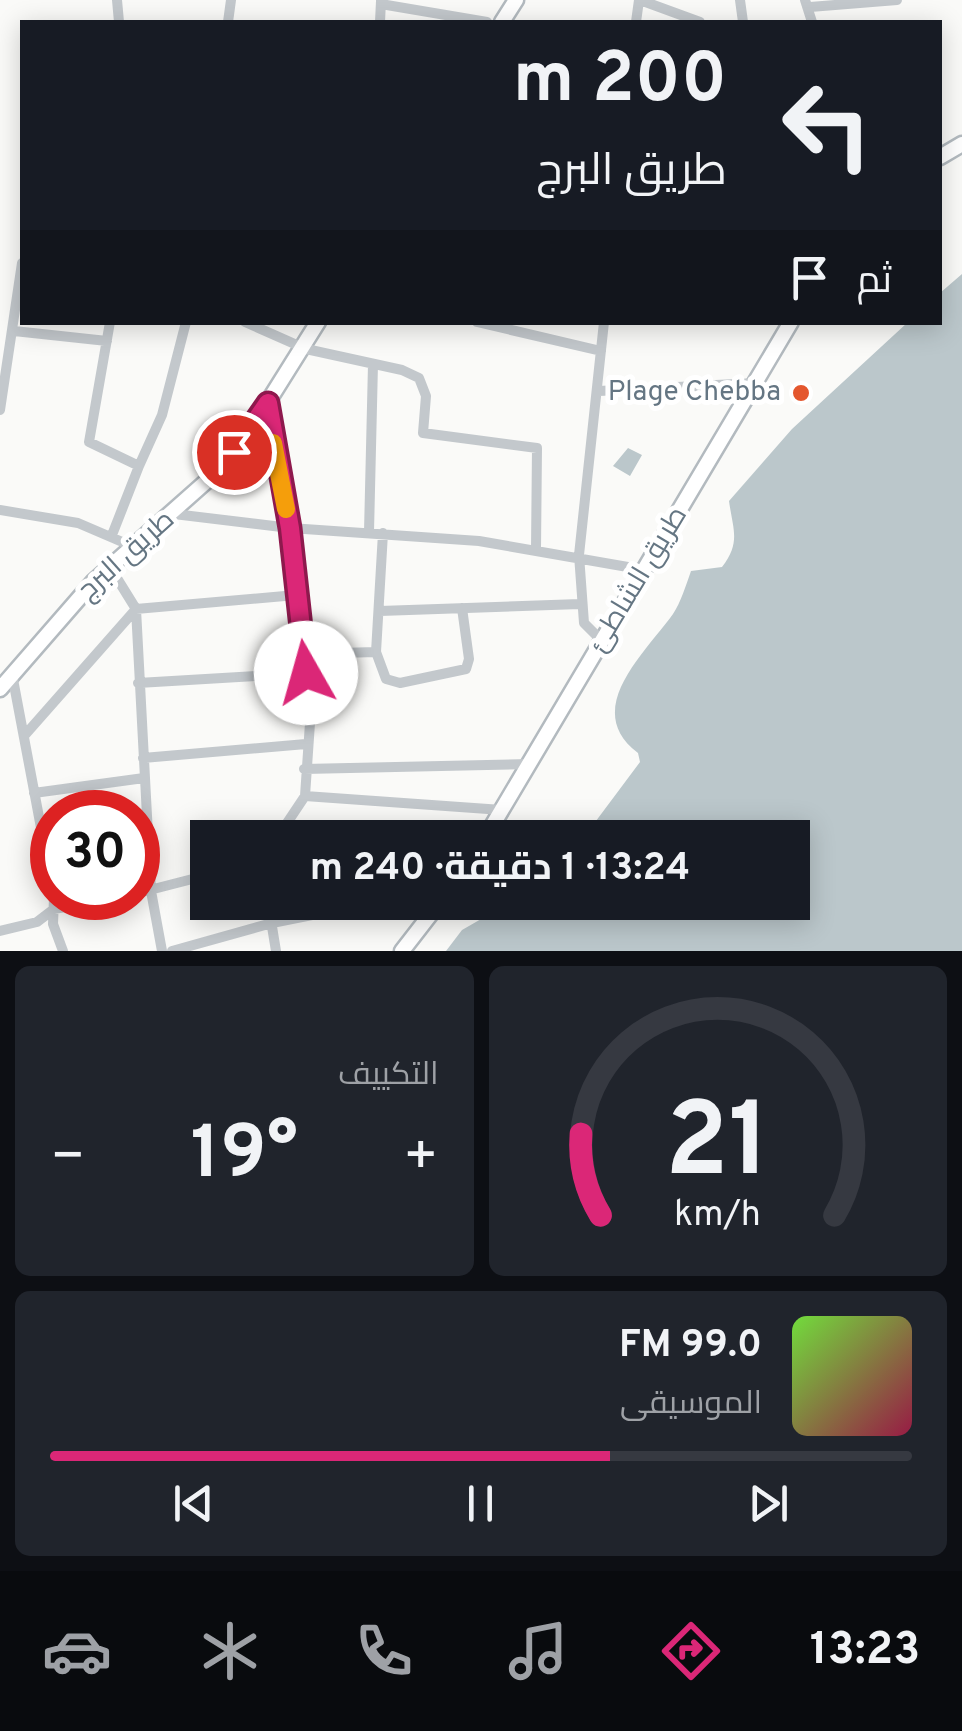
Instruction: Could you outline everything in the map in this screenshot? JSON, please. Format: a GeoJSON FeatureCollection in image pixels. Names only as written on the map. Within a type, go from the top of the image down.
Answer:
{"type":"FeatureCollection","features":[{"type":"Feature","properties":{"kind":"main road","name":"طريق البرج"},"geometry":{"type":"LineString","coordinates":[[0,689],[110,566],[174,514],[234,452],[316,325]]}},
{"type":"Feature","properties":{"kind":"main road","name":"طريق الشاطئ"},"geometry":{"type":"LineString","coordinates":[[496,820],[789,325]]}},
{"type":"Feature","properties":{"kind":"main road"},"geometry":{"type":"LineString","coordinates":[[402,951],[426,920]]}},
{"type":"Feature","properties":{"kind":"street"},"geometry":{"type":"LineString","coordinates":[[439,13],[440,0]]}},
{"type":"Feature","properties":{"kind":"street"},"geometry":{"type":"LineString","coordinates":[[642,0],[695,20]]}},
{"type":"Feature","properties":{"kind":"street"},"geometry":{"type":"LineString","coordinates":[[808,4],[896,0]]}},
{"type":"Feature","properties":{"kind":"street"},"geometry":{"type":"LineString","coordinates":[[381,2],[476,20]]}},
{"type":"Feature","properties":{"kind":"street"},"geometry":{"type":"LineString","coordinates":[[0,410],[4,363],[14,331],[20,280]]}},
{"type":"Feature","properties":{"kind":"street"},"geometry":{"type":"LineString","coordinates":[[110,325],[89,442],[139,466]]}},
{"type":"Feature","properties":{"kind":"street"},"geometry":{"type":"LineString","coordinates":[[112,535],[162,415],[185,325]]}},
{"type":"Feature","properties":{"kind":"street"},"geometry":{"type":"LineString","coordinates":[[251,325],[302,348],[420,378],[426,396],[424,433],[537,448],[536,549]]}},
{"type":"Feature","properties":{"kind":"street"},"geometry":{"type":"LineString","coordinates":[[490,325],[601,350]]}},
{"type":"Feature","properties":{"kind":"street"},"geometry":{"type":"LineString","coordinates":[[602,641],[584,623],[579,555],[604,325]]}},
{"type":"Feature","properties":{"kind":"street"},"geometry":{"type":"LineString","coordinates":[[14,331],[108,341]]}},
{"type":"Feature","properties":{"kind":"street"},"geometry":{"type":"LineString","coordinates":[[369,532],[373,364]]}},
{"type":"Feature","properties":{"kind":"street"},"geometry":{"type":"LineString","coordinates":[[599,391],[755,384]]}},
{"type":"Feature","properties":{"kind":"street"},"geometry":{"type":"LineString","coordinates":[[268,403],[290,528],[306,673],[305,796],[289,820]]}},
{"type":"Feature","properties":{"kind":"street"},"geometry":{"type":"LineString","coordinates":[[0,510],[78,523],[134,547]]}},
{"type":"Feature","properties":{"kind":"street"},"geometry":{"type":"LineString","coordinates":[[174,514],[536,549],[645,570]]}},
{"type":"Feature","properties":{"kind":"street"},"geometry":{"type":"LineString","coordinates":[[383,533],[376,652],[392,682],[462,673],[469,664],[462,608]]}},
{"type":"Feature","properties":{"kind":"street"},"geometry":{"type":"LineString","coordinates":[[110,566],[136,609],[145,790]]}},
{"type":"Feature","properties":{"kind":"street"},"geometry":{"type":"LineString","coordinates":[[24,736],[136,609],[296,594]]}},
{"type":"Feature","properties":{"kind":"street"},"geometry":{"type":"LineString","coordinates":[[380,611],[580,604]]}},
{"type":"Feature","properties":{"kind":"street"},"geometry":{"type":"LineString","coordinates":[[304,654],[376,652]]}},
{"type":"Feature","properties":{"kind":"street"},"geometry":{"type":"LineString","coordinates":[[138,684],[306,673]]}},
{"type":"Feature","properties":{"kind":"street"},"geometry":{"type":"LineString","coordinates":[[12,674],[34,790]]}},
{"type":"Feature","properties":{"kind":"street"},"geometry":{"type":"LineString","coordinates":[[143,758],[306,744]]}},
{"type":"Feature","properties":{"kind":"street"},"geometry":{"type":"LineString","coordinates":[[304,769],[529,764]]}},
{"type":"Feature","properties":{"kind":"street"},"geometry":{"type":"LineString","coordinates":[[50,790],[144,778]]}},
{"type":"Feature","properties":{"kind":"street"},"geometry":{"type":"LineString","coordinates":[[305,796],[502,810]]}},
{"type":"Feature","properties":{"kind":"street"},"geometry":{"type":"LineString","coordinates":[[160,889],[190,881]]}},
{"type":"Feature","properties":{"kind":"street"},"geometry":{"type":"LineString","coordinates":[[0,931],[39,920]]}},
{"type":"Feature","properties":{"kind":"street"},"geometry":{"type":"LineString","coordinates":[[53,920],[63,951]]}},
{"type":"Feature","properties":{"kind":"street"},"geometry":{"type":"LineString","coordinates":[[156,920],[162,951]]}},
{"type":"Feature","properties":{"kind":"street"},"geometry":{"type":"LineString","coordinates":[[271,920],[276,951]]}},
{"type":"Feature","properties":{"kind":"street"},"geometry":{"type":"LineString","coordinates":[[172,951],[287,920]]}},
{"type":"Feature","properties":{"kind":"shaded area"},"geometry":{"type":"Polygon","coordinates":[[[962,274],[962,951],[446,951],[462,930],[479,920],[810,920],[810,820],[597,820],[640,762],[615,719],[616,701],[634,664],[676,609],[691,571],[722,567],[728,558],[734,536],[729,501],[792,429],[905,325],[942,325],[942,291],[962,274]]]}},
{"type":"Feature","properties":{"kind":"shaded area"},"geometry":{"type":"Polygon","coordinates":[[[628,448],[642,455],[630,476],[613,466],[628,448]]]}},
{"type":"Feature","properties":{"kind":"slow traffic"},"geometry":{"type":"LineString","coordinates":[[273,443],[286,509]]}},
{"type":"Feature","properties":{"kind":"place","name":"Plage Chebba"},"geometry":{"type":"Point","coordinates":[801,393]}},
{"type":"Feature","properties":{"kind":"route"},"geometry":{"type":"LineString","coordinates":[[234,452],[268,403],[290,528],[306,673]]}}]}
